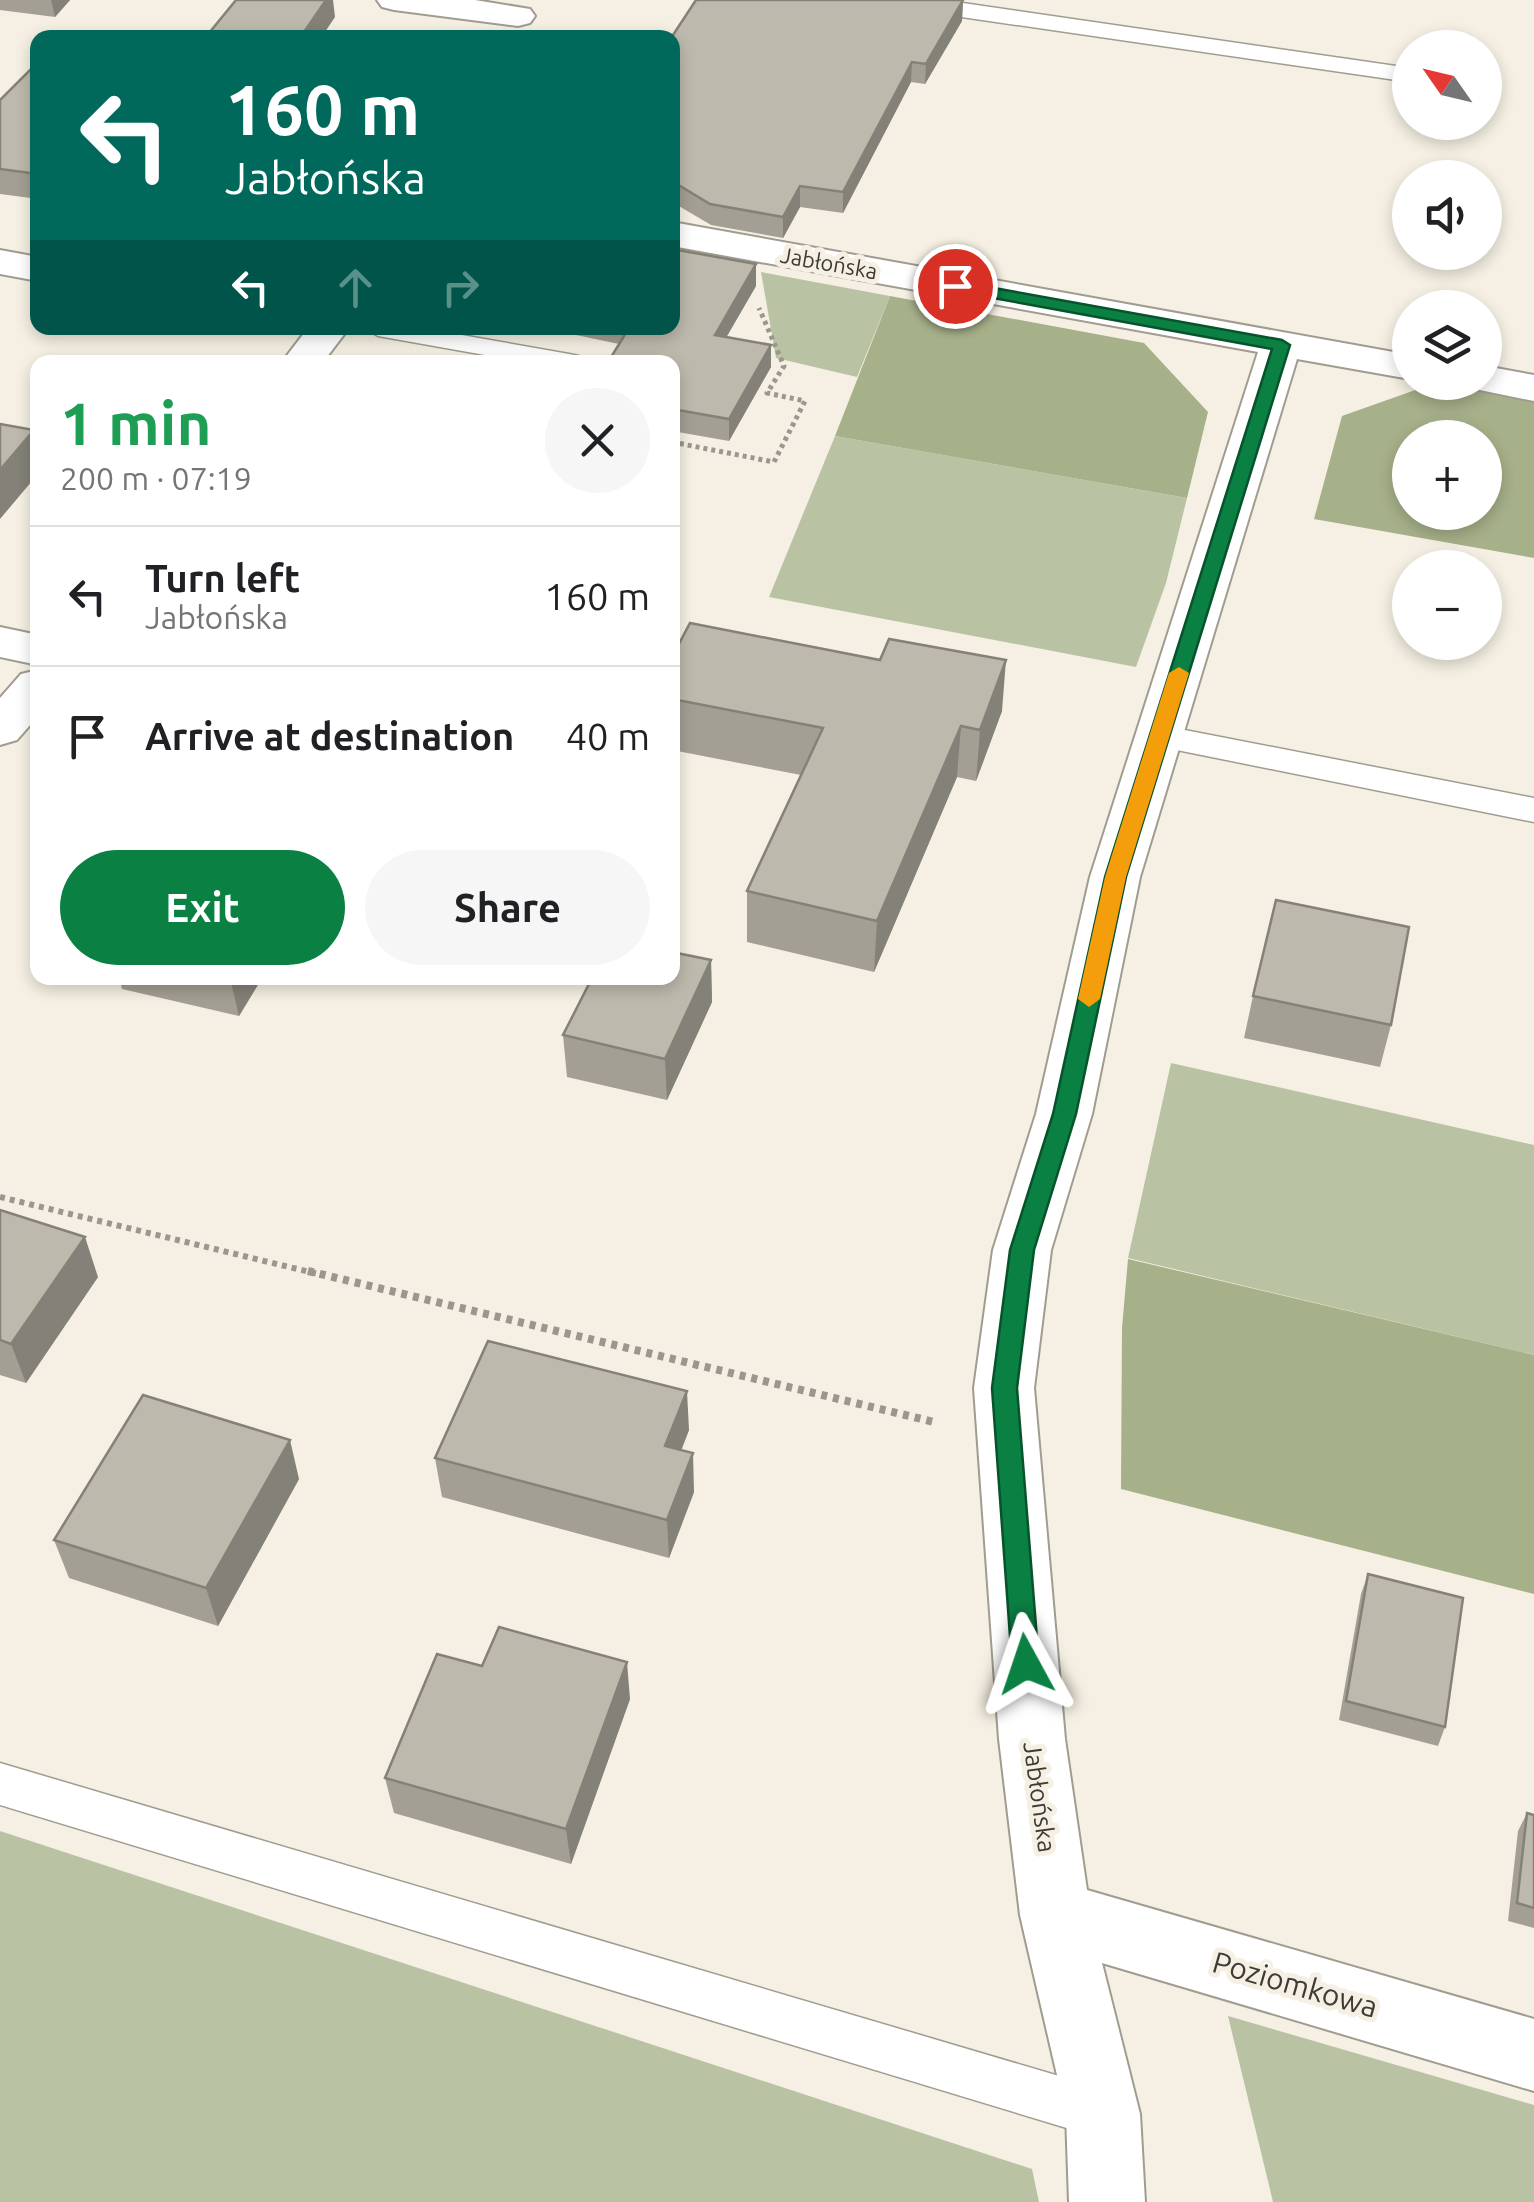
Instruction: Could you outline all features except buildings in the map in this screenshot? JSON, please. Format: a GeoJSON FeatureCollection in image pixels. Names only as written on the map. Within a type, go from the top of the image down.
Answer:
{"type":"FeatureCollection","features":[{"type":"Feature","properties":{"kind":"street"},"geometry":{"type":"LineString","coordinates":[[394,0],[517,18]]}},
{"type":"Feature","properties":{"kind":"street","name":"Jabłońska"},"geometry":{"type":"LineString","coordinates":[[680,235],[1392,364]]}},
{"type":"Feature","properties":{"kind":"street"},"geometry":{"type":"LineString","coordinates":[[0,262],[30,268]]}},
{"type":"Feature","properties":{"kind":"street"},"geometry":{"type":"LineString","coordinates":[[308,355],[323,335]]}},
{"type":"Feature","properties":{"kind":"street","name":"Jabłońska"},"geometry":{"type":"LineString","coordinates":[[1108,2202],[1103,2114],[1055,1915],[1032,1739],[1004,1388],[1022,1250],[1064,1114],[1116,877],[1282,345]]}},
{"type":"Feature","properties":{"kind":"street"},"geometry":{"type":"LineString","coordinates":[[1502,383],[1534,388]]}},
{"type":"Feature","properties":{"kind":"street"},"geometry":{"type":"LineString","coordinates":[[0,642],[30,648]]}},
{"type":"Feature","properties":{"kind":"street"},"geometry":{"type":"LineString","coordinates":[[0,729],[30,695]]}},
{"type":"Feature","properties":{"kind":"street","name":"Poziomkowa"},"geometry":{"type":"LineString","coordinates":[[1055,1915],[1534,2056]]}},
{"type":"Feature","properties":{"kind":"lane"},"geometry":{"type":"LineString","coordinates":[[893,0],[1392,72]]}},
{"type":"Feature","properties":{"kind":"lane"},"geometry":{"type":"LineString","coordinates":[[417,335],[529,355]]}},
{"type":"Feature","properties":{"kind":"lane"},"geometry":{"type":"LineString","coordinates":[[1159,736],[1534,810]]}},
{"type":"Feature","properties":{"kind":"lane"},"geometry":{"type":"LineString","coordinates":[[0,1784],[1103,2114]]}},
{"type":"Feature","properties":{"kind":"path"},"geometry":{"type":"LineString","coordinates":[[680,444],[774,462],[805,401],[767,394],[784,366],[757,302]]}},
{"type":"Feature","properties":{"kind":"path"},"geometry":{"type":"LineString","coordinates":[[0,1198],[1008,1440]]}},
{"type":"Feature","properties":{"kind":"green space"},"geometry":{"type":"Polygon","coordinates":[[[761,272],[890,296],[857,377],[776,358],[761,272]]]}},
{"type":"Feature","properties":{"kind":"green space"},"geometry":{"type":"Polygon","coordinates":[[[890,296],[1144,343],[1208,412],[1187,498],[835,436],[890,296]]]}},
{"type":"Feature","properties":{"kind":"green space"},"geometry":{"type":"Polygon","coordinates":[[[1502,395],[1534,401],[1534,558],[1314,519],[1342,416],[1392,398],[1502,400],[1502,395]]]}},
{"type":"Feature","properties":{"kind":"green space"},"geometry":{"type":"Polygon","coordinates":[[[835,436],[1187,498],[1166,583],[1136,667],[769,597],[835,436]]]}},
{"type":"Feature","properties":{"kind":"green space"},"geometry":{"type":"Polygon","coordinates":[[[1171,1063],[1534,1145],[1534,1355],[1128,1258],[1171,1063]]]}},
{"type":"Feature","properties":{"kind":"green space"},"geometry":{"type":"Polygon","coordinates":[[[1128,1259],[1534,1355],[1534,1594],[1121,1489],[1122,1328],[1128,1259]]]}},
{"type":"Feature","properties":{"kind":"green space"},"geometry":{"type":"Polygon","coordinates":[[[0,1831],[1032,2169],[1039,2202],[0,2202],[0,1831]]]}},
{"type":"Feature","properties":{"kind":"green space"},"geometry":{"type":"Polygon","coordinates":[[[1228,2016],[1534,2105],[1534,2202],[1273,2202],[1228,2016]]]}},
{"type":"Feature","properties":{"kind":"slow traffic"},"geometry":{"type":"LineString","coordinates":[[1089,999],[1116,877],[1179,673]]}},
{"type":"Feature","properties":{"kind":"route"},"geometry":{"type":"LineString","coordinates":[[955,286],[1282,345],[1116,877],[1064,1114],[1022,1250],[1004,1388],[1026,1664]]}}]}
